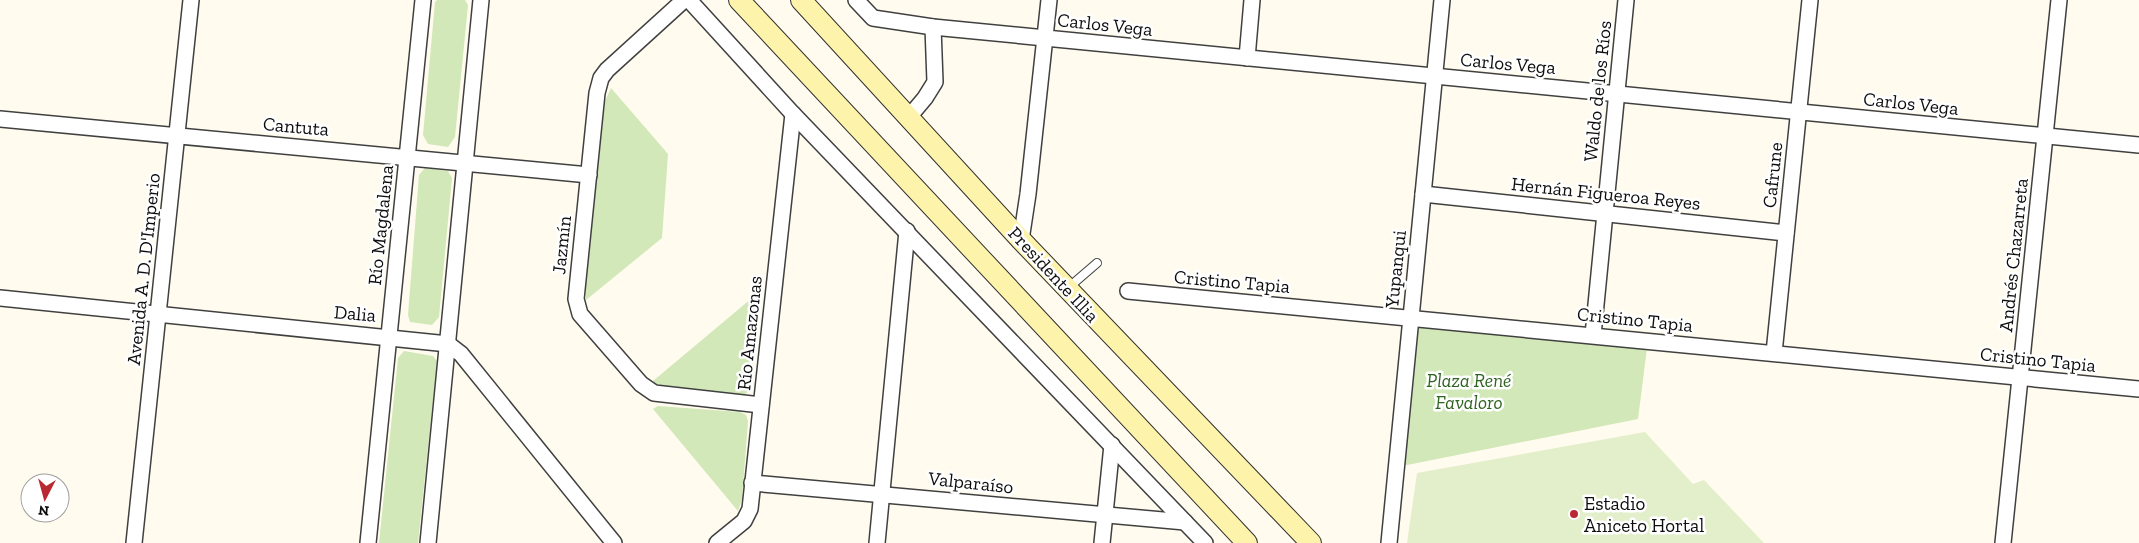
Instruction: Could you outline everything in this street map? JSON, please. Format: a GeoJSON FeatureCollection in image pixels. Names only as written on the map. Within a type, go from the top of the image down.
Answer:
{"type":"FeatureCollection","features":[{"type":"Feature","properties":{"kind":"main road"},"geometry":{"type":"LineString","coordinates":[[739,0],[1247,543]]}},
{"type":"Feature","properties":{"kind":"main road","name":"Presidente Illia"},"geometry":{"type":"LineString","coordinates":[[801,0],[1021,240],[1311,543]]}},
{"type":"Feature","properties":{"kind":"street","name":"Avenida A. D. D'Imperio"},"geometry":{"type":"LineString","coordinates":[[134,543],[191,0]]}},
{"type":"Feature","properties":{"kind":"street","name":"Río Magdalena"},"geometry":{"type":"LineString","coordinates":[[368,543],[423,0]]}},
{"type":"Feature","properties":{"kind":"street"},"geometry":{"type":"LineString","coordinates":[[428,543],[481,0]]}},
{"type":"Feature","properties":{"kind":"street","name":"Jazmín"},"geometry":{"type":"LineString","coordinates":[[684,0],[607,70],[601,78],[597,93],[576,299],[580,314],[641,384],[654,393],[761,405]]}},
{"type":"Feature","properties":{"kind":"street"},"geometry":{"type":"LineString","coordinates":[[689,0],[793,114],[1205,543]]}},
{"type":"Feature","properties":{"kind":"street","name":"Carlos Vega"},"geometry":{"type":"LineString","coordinates":[[856,0],[873,18],[934,27],[2139,146]]}},
{"type":"Feature","properties":{"kind":"street"},"geometry":{"type":"LineString","coordinates":[[1021,240],[1028,194],[1049,0]]}},
{"type":"Feature","properties":{"kind":"street"},"geometry":{"type":"LineString","coordinates":[[1246,58],[1252,0]]}},
{"type":"Feature","properties":{"kind":"street","name":"Yupanqui"},"geometry":{"type":"LineString","coordinates":[[1388,543],[1442,0]]}},
{"type":"Feature","properties":{"kind":"street","name":"Waldo de los Ríos"},"geometry":{"type":"LineString","coordinates":[[1593,335],[1626,0]]}},
{"type":"Feature","properties":{"kind":"street","name":"Cafrune"},"geometry":{"type":"LineString","coordinates":[[1774,353],[1810,0]]}},
{"type":"Feature","properties":{"kind":"street","name":"Andrés Chazarreta"},"geometry":{"type":"LineString","coordinates":[[2003,543],[2059,0]]}},
{"type":"Feature","properties":{"kind":"street"},"geometry":{"type":"LineString","coordinates":[[909,117],[925,98],[935,82],[934,27]]}},
{"type":"Feature","properties":{"kind":"street","name":"Río Amazonas"},"geometry":{"type":"LineString","coordinates":[[718,543],[744,522],[750,509],[793,114]]}},
{"type":"Feature","properties":{"kind":"street","name":"Cantuta"},"geometry":{"type":"LineString","coordinates":[[0,119],[407,156],[588,175]]}},
{"type":"Feature","properties":{"kind":"street","name":"Hernán Figueroa Reyes"},"geometry":{"type":"LineString","coordinates":[[1422,194],[1786,233]]}},
{"type":"Feature","properties":{"kind":"street"},"geometry":{"type":"LineString","coordinates":[[877,543],[907,231]]}},
{"type":"Feature","properties":{"kind":"street","name":"Cristino Tapia"},"geometry":{"type":"LineString","coordinates":[[1128,291],[2139,389]]}},
{"type":"Feature","properties":{"kind":"street","name":"Dalia"},"geometry":{"type":"LineString","coordinates":[[0,298],[158,316],[389,336],[448,344]]}},
{"type":"Feature","properties":{"kind":"street"},"geometry":{"type":"LineString","coordinates":[[448,344],[461,354],[614,543]]}},
{"type":"Feature","properties":{"kind":"street"},"geometry":{"type":"LineString","coordinates":[[1102,543],[1112,445]]}},
{"type":"Feature","properties":{"kind":"street","name":"Valparaíso"},"geometry":{"type":"LineString","coordinates":[[752,483],[881,493],[1105,516],[1185,522]]}},
{"type":"Feature","properties":{"kind":"lane"},"geometry":{"type":"LineString","coordinates":[[1068,289],[1097,263]]}},
{"type":"Feature","properties":{"kind":"green space"},"geometry":{"type":"Polygon","coordinates":[[[437,0],[465,0],[468,5],[455,137],[448,147],[428,144],[423,135],[435,2],[437,0]]]}},
{"type":"Feature","properties":{"kind":"green space"},"geometry":{"type":"Polygon","coordinates":[[[611,88],[668,154],[662,238],[586,300],[586,282],[605,101],[611,88]]]}},
{"type":"Feature","properties":{"kind":"green space"},"geometry":{"type":"Polygon","coordinates":[[[425,168],[448,171],[452,178],[439,317],[432,325],[410,322],[408,315],[419,175],[425,168]]]}},
{"type":"Feature","properties":{"kind":"green space"},"geometry":{"type":"Polygon","coordinates":[[[758,293],[751,382],[747,393],[740,396],[662,390],[653,381],[758,293]]]}},
{"type":"Feature","properties":{"kind":"green space","name":"Plaza René Favaloro"},"geometry":{"type":"Polygon","coordinates":[[[1415,323],[1647,348],[1638,419],[1407,465],[1399,464],[1415,323]]]}},
{"type":"Feature","properties":{"kind":"green space"},"geometry":{"type":"Polygon","coordinates":[[[404,351],[433,356],[437,361],[418,543],[379,543],[398,358],[404,351]]]}},
{"type":"Feature","properties":{"kind":"green space"},"geometry":{"type":"Polygon","coordinates":[[[658,406],[740,412],[746,415],[748,421],[742,499],[738,511],[653,409],[658,406]]]}},
{"type":"Feature","properties":{"kind":"green space","name":"Estadio Aniceto Hortal"},"geometry":{"type":"Polygon","coordinates":[[[1645,432],[1693,484],[1704,480],[1764,543],[1407,543],[1417,473],[1645,432]]]}},
{"type":"Feature","properties":{"kind":"place","name":"Estadio Aniceto Hortal"},"geometry":{"type":"Point","coordinates":[1574,514]}}]}
